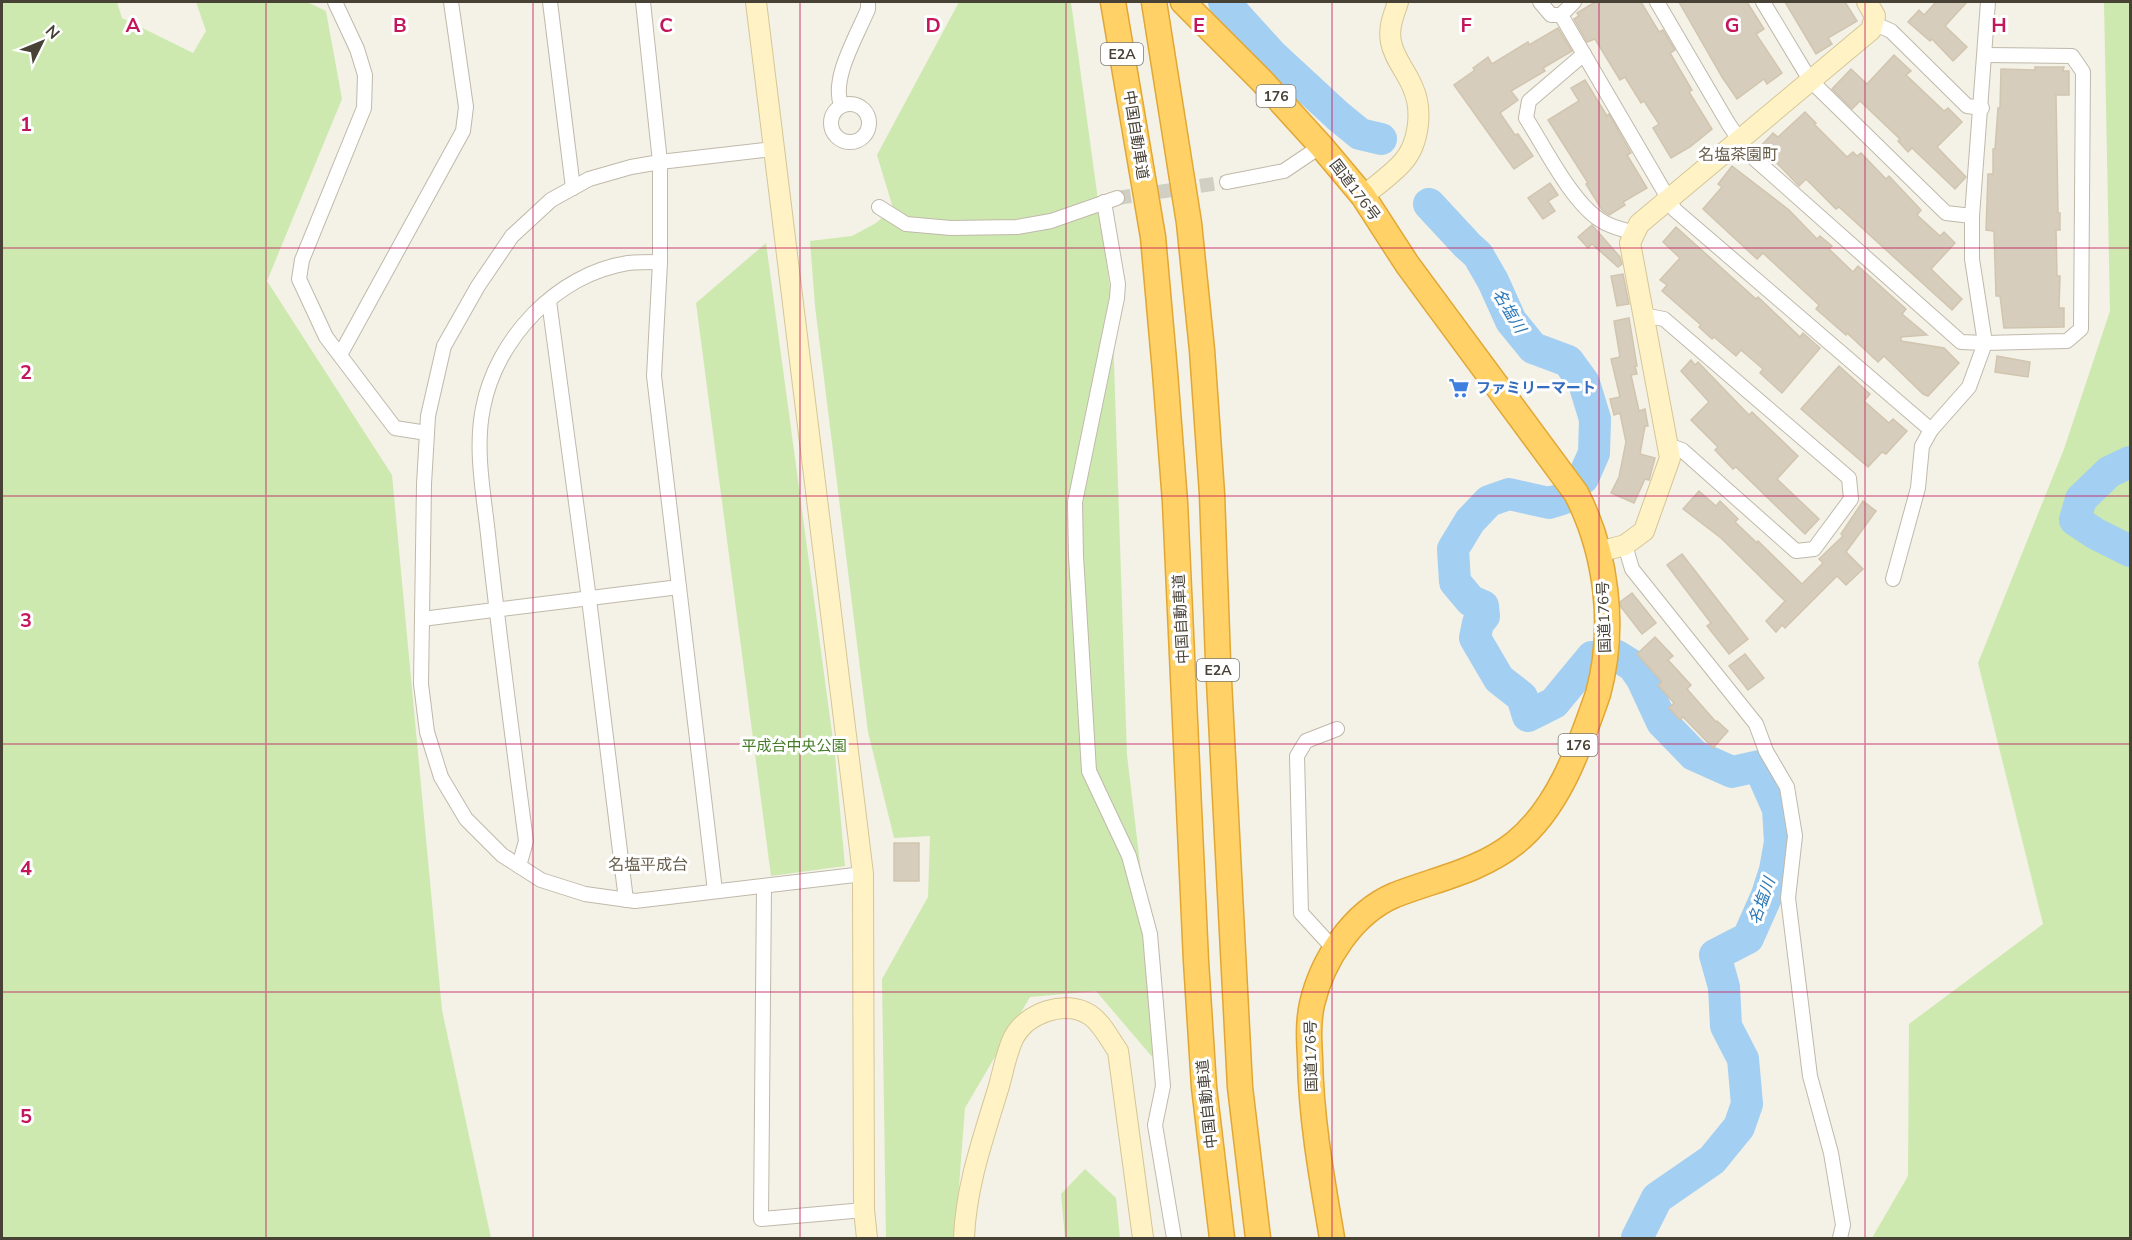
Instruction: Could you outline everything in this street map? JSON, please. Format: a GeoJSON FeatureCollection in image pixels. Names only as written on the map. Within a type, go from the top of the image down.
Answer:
{"type":"FeatureCollection","features":[{"type":"Feature","properties":{"kind":"highway","name":"中国自動車道"},"geometry":{"type":"LineString","coordinates":[[1113,2],[1153,237],[1166,372],[1175,501],[1195,949],[1204,1087],[1222,1239]]}},
{"type":"Feature","properties":{"kind":"highway","name":"E2A"},"geometry":{"type":"LineString","coordinates":[[1154,2],[1190,223],[1202,350],[1212,494],[1218,661],[1240,1076],[1258,1239]]}},
{"type":"Feature","properties":{"kind":"highway","name":"国道176号"},"geometry":{"type":"LineString","coordinates":[[1183,2],[1262,81],[1322,146],[1363,196],[1407,264],[1576,493],[1587,514],[1599,552],[1605,587],[1606,641],[1602,679],[1592,713],[1565,777],[1545,811],[1515,843],[1485,862],[1393,896],[1373,908],[1351,929],[1335,950],[1318,984],[1309,1028],[1310,1088],[1332,1239]]}},
{"type":"Feature","properties":{"kind":"street"},"geometry":{"type":"LineString","coordinates":[[334,2],[357,49],[365,75],[364,108],[302,260],[299,279],[326,337],[395,428],[427,433]]}},
{"type":"Feature","properties":{"kind":"street"},"geometry":{"type":"LineString","coordinates":[[340,355],[463,131],[466,107],[450,2]]}},
{"type":"Feature","properties":{"kind":"street"},"geometry":{"type":"LineString","coordinates":[[549,2],[573,188]]}},
{"type":"Feature","properties":{"kind":"street"},"geometry":{"type":"LineString","coordinates":[[643,2],[660,162],[660,262],[654,376],[715,891]]}},
{"type":"Feature","properties":{"kind":"street"},"geometry":{"type":"LineString","coordinates":[[756,2],[863,874],[864,1210],[867,1239]]}},
{"type":"Feature","properties":{"kind":"street"},"geometry":{"type":"LineString","coordinates":[[841,105],[837,94],[840,77],[868,9],[868,2]]}},
{"type":"Feature","properties":{"kind":"street"},"geometry":{"type":"LineString","coordinates":[[1363,196],[1403,162],[1412,147],[1417,129],[1418,109],[1414,89],[1391,43],[1389,27],[1398,2]]}},
{"type":"Feature","properties":{"kind":"street"},"geometry":{"type":"LineString","coordinates":[[1540,2],[1551,15],[1562,15],[1574,2]]}},
{"type":"Feature","properties":{"kind":"street"},"geometry":{"type":"LineString","coordinates":[[1657,2],[1748,153],[1960,342],[2067,341],[2081,329],[2083,72],[2072,56],[1985,56]]}},
{"type":"Feature","properties":{"kind":"street"},"geometry":{"type":"LineString","coordinates":[[1763,2],[1810,80],[1946,213],[1972,216]]}},
{"type":"Feature","properties":{"kind":"street"},"geometry":{"type":"LineString","coordinates":[[1599,552],[1625,545],[1644,531],[1670,458],[1630,243],[1639,224],[1871,30],[1875,16],[1867,2]]}},
{"type":"Feature","properties":{"kind":"street"},"geometry":{"type":"LineString","coordinates":[[1893,579],[1918,488],[1922,446],[1931,430],[1969,387],[1984,343],[1972,259],[1972,216],[1982,108],[1988,2]]}},
{"type":"Feature","properties":{"kind":"street"},"geometry":{"type":"LineString","coordinates":[[1562,15],[1675,210],[1931,430]]}},
{"type":"Feature","properties":{"kind":"street"},"geometry":{"type":"LineString","coordinates":[[1873,23],[1891,31],[1967,106],[1982,108]]}},
{"type":"Feature","properties":{"kind":"street"},"geometry":{"type":"LineString","coordinates":[[1584,54],[1529,101],[1527,118],[1575,196],[1600,220],[1635,233]]}},
{"type":"Feature","properties":{"kind":"street"},"geometry":{"type":"LineString","coordinates":[[1227,182],[1284,171],[1322,146]]}},
{"type":"Feature","properties":{"kind":"street"},"geometry":{"type":"LineString","coordinates":[[773,149],[660,162],[631,167],[589,179],[551,200],[512,237],[478,286],[444,346],[428,416],[424,484],[421,684],[427,732],[441,777],[466,819],[502,855],[541,880],[585,894],[635,901],[863,874]]}},
{"type":"Feature","properties":{"kind":"street"},"geometry":{"type":"LineString","coordinates":[[879,207],[906,224],[951,228],[1017,227],[1051,221],[1110,200],[1118,284],[1117,298],[1075,502],[1076,556],[1089,771],[1129,856],[1150,934],[1163,1086],[1155,1125],[1174,1239]]}},
{"type":"Feature","properties":{"kind":"street"},"geometry":{"type":"LineString","coordinates":[[519,866],[526,841],[496,610],[479,446],[483,409],[492,375],[506,350],[523,324],[549,301],[570,285],[600,271],[628,263],[660,262]]}},
{"type":"Feature","properties":{"kind":"street"},"geometry":{"type":"LineString","coordinates":[[549,301],[626,900]]}},
{"type":"Feature","properties":{"kind":"street"},"geometry":{"type":"LineString","coordinates":[[1643,315],[1664,319],[1850,478],[1851,499],[1814,549],[1796,551],[1682,450],[1667,445]]}},
{"type":"Feature","properties":{"kind":"street"},"geometry":{"type":"LineString","coordinates":[[1625,545],[1632,569],[1756,724],[1766,751],[1787,787],[1795,836],[1788,898],[1795,963],[1810,1076],[1831,1153],[1843,1226],[1840,1239]]}},
{"type":"Feature","properties":{"kind":"street"},"geometry":{"type":"LineString","coordinates":[[422,619],[679,587]]}},
{"type":"Feature","properties":{"kind":"street"},"geometry":{"type":"LineString","coordinates":[[1335,950],[1300,913],[1297,756],[1306,741],[1336,729]]}},
{"type":"Feature","properties":{"kind":"street"},"geometry":{"type":"LineString","coordinates":[[764,886],[761,1219],[864,1210]]}},
{"type":"Feature","properties":{"kind":"street"},"geometry":{"type":"LineString","coordinates":[[964,1239],[965,1215],[973,1173],[1014,1037],[1029,1019],[1049,1010],[1072,1008],[1090,1015],[1104,1029],[1118,1052],[1143,1239]]}},
{"type":"Feature","properties":{"kind":"green space"},"geometry":{"type":"Polygon","coordinates":[[[2,2],[117,2],[122,18],[193,53],[206,31],[196,2],[307,2],[326,11],[342,99],[267,281],[392,475],[442,1010],[491,1238],[2,1238],[2,2]]]}},
{"type":"Feature","properties":{"kind":"green space"},"geometry":{"type":"Polygon","coordinates":[[[959,2],[1071,2],[1112,303],[1127,755],[1165,1072],[1096,991],[1030,997],[965,1108],[955,1238],[886,1238],[882,979],[928,897],[930,836],[894,838],[868,732],[815,306],[810,241],[852,236],[876,223],[893,208],[877,155],[959,2]]]}},
{"type":"Feature","properties":{"kind":"green space"},"geometry":{"type":"Polygon","coordinates":[[[2104,2],[2130,2],[2130,1238],[1872,1238],[1908,1176],[1909,1024],[2043,924],[1978,663],[2064,449],[2110,311],[2104,2]]]}},
{"type":"Feature","properties":{"kind":"green space","name":"平成台中央公園"},"geometry":{"type":"Polygon","coordinates":[[[766,243],[835,755],[845,866],[771,876],[696,303],[766,243]]]}},
{"type":"Feature","properties":{"kind":"green space"},"geometry":{"type":"Polygon","coordinates":[[[1085,1169],[1116,1198],[1120,1238],[1065,1238],[1061,1194],[1085,1169]]]}},
{"type":"Feature","properties":{"kind":"building"},"geometry":{"type":"Polygon","coordinates":[[[1595,2],[1641,2],[1659,32],[1663,30],[1675,50],[1670,53],[1692,90],[1689,92],[1712,129],[1690,147],[1671,158],[1653,128],[1659,124],[1644,101],[1641,103],[1625,77],[1620,80],[1595,39],[1587,42],[1574,19],[1579,16],[1577,13],[1595,2]]]}},
{"type":"Feature","properties":{"kind":"building"},"geometry":{"type":"Polygon","coordinates":[[[1679,2],[1747,2],[1764,29],[1756,34],[1782,73],[1767,84],[1764,79],[1737,99],[1679,2]]]}},
{"type":"Feature","properties":{"kind":"building"},"geometry":{"type":"Polygon","coordinates":[[[1785,2],[1845,2],[1857,21],[1828,38],[1832,44],[1816,54],[1785,2]]]}},
{"type":"Feature","properties":{"kind":"building"},"geometry":{"type":"Polygon","coordinates":[[[1936,2],[1967,2],[1945,26],[1967,47],[1953,61],[1932,39],[1930,41],[1908,22],[1919,10],[1924,15],[1936,2]]]}},
{"type":"Feature","properties":{"kind":"building"},"geometry":{"type":"Polygon","coordinates":[[[1558,28],[1572,51],[1543,68],[1545,71],[1511,91],[1518,100],[1500,113],[1533,156],[1514,169],[1454,85],[1488,57],[1492,64],[1528,42],[1529,45],[1558,28]]]}},
{"type":"Feature","properties":{"kind":"building"},"geometry":{"type":"Polygon","coordinates":[[[1894,55],[1911,71],[1906,75],[1944,111],[1948,108],[1962,122],[1937,147],[1966,177],[1955,189],[1912,148],[1908,152],[1898,141],[1900,139],[1860,101],[1852,109],[1832,89],[1851,69],[1867,84],[1894,55]]]}},
{"type":"Feature","properties":{"kind":"building"},"geometry":{"type":"Polygon","coordinates":[[[2035,67],[2064,67],[2063,71],[2069,71],[2069,95],[2056,95],[2058,213],[2060,213],[2060,230],[2056,230],[2057,276],[2060,276],[2059,308],[2064,308],[2064,327],[2004,328],[2000,296],[1996,296],[1994,231],[1986,230],[1988,174],[1993,174],[1993,149],[1995,149],[1998,108],[2000,108],[2001,69],[2035,70],[2035,67]]]}},
{"type":"Feature","properties":{"kind":"building"},"geometry":{"type":"Polygon","coordinates":[[[1585,80],[1607,116],[1609,114],[1631,153],[1627,155],[1647,188],[1623,202],[1625,205],[1609,215],[1602,210],[1586,184],[1588,183],[1548,120],[1579,101],[1571,88],[1585,80]]]}},
{"type":"Feature","properties":{"kind":"building"},"geometry":{"type":"Polygon","coordinates":[[[1805,112],[1847,157],[1853,152],[1857,156],[1861,153],[1886,179],[1889,176],[1921,210],[1917,215],[1940,236],[1944,232],[1955,243],[1931,269],[1962,299],[1952,310],[1839,207],[1836,209],[1806,179],[1799,186],[1772,158],[1770,160],[1758,149],[1773,133],[1778,137],[1805,112]]]}},
{"type":"Feature","properties":{"kind":"building"},"geometry":{"type":"Polygon","coordinates":[[[1732,166],[1789,210],[1817,239],[1820,236],[1832,246],[1829,249],[1853,272],[1858,266],[1906,309],[1902,314],[1927,335],[1901,337],[1901,341],[1944,348],[1959,363],[1928,396],[1923,394],[1884,356],[1878,362],[1847,333],[1846,335],[1816,309],[1819,305],[1763,253],[1757,259],[1703,209],[1722,187],[1718,184],[1732,166]]]}},
{"type":"Feature","properties":{"kind":"building"},"geometry":{"type":"Polygon","coordinates":[[[1550,183],[1558,195],[1548,201],[1555,211],[1543,219],[1528,198],[1550,183]]]}},
{"type":"Feature","properties":{"kind":"building"},"geometry":{"type":"Polygon","coordinates":[[[1592,225],[1620,257],[1622,264],[1618,267],[1592,244],[1588,248],[1578,237],[1592,225]]]}},
{"type":"Feature","properties":{"kind":"building"},"geometry":{"type":"Polygon","coordinates":[[[1676,227],[1756,299],[1758,297],[1800,337],[1803,333],[1820,348],[1782,393],[1760,373],[1763,369],[1741,350],[1736,356],[1714,337],[1712,339],[1699,327],[1701,325],[1662,291],[1667,285],[1660,280],[1680,258],[1663,242],[1676,227]]]}},
{"type":"Feature","properties":{"kind":"building"},"geometry":{"type":"Polygon","coordinates":[[[1623,274],[1629,304],[1617,306],[1611,276],[1623,274]]]}},
{"type":"Feature","properties":{"kind":"building"},"geometry":{"type":"Polygon","coordinates":[[[1629,318],[1637,366],[1635,366],[1637,374],[1631,375],[1639,411],[1645,409],[1648,426],[1645,426],[1640,454],[1655,458],[1649,480],[1645,479],[1634,503],[1611,493],[1619,477],[1626,442],[1620,413],[1614,415],[1610,399],[1620,397],[1611,359],[1620,357],[1614,321],[1629,318]]]}},
{"type":"Feature","properties":{"kind":"building"},"geometry":{"type":"Polygon","coordinates":[[[1997,356],[2030,362],[2028,377],[1995,372],[1997,356]]]}},
{"type":"Feature","properties":{"kind":"building"},"geometry":{"type":"Polygon","coordinates":[[[1691,360],[1695,365],[1698,362],[1749,415],[1752,412],[1798,456],[1777,479],[1819,519],[1805,534],[1736,467],[1733,469],[1715,450],[1718,447],[1691,420],[1709,402],[1681,371],[1691,360]]]}},
{"type":"Feature","properties":{"kind":"building"},"geometry":{"type":"Polygon","coordinates":[[[1839,366],[1870,394],[1864,401],[1889,423],[1893,419],[1907,431],[1886,454],[1882,452],[1868,467],[1801,409],[1839,366]]]}},
{"type":"Feature","properties":{"kind":"building"},"geometry":{"type":"Polygon","coordinates":[[[1699,491],[1716,506],[1720,501],[1738,519],[1735,522],[1802,584],[1823,563],[1819,559],[1843,536],[1841,534],[1863,501],[1876,511],[1846,552],[1863,569],[1846,585],[1837,576],[1785,628],[1782,625],[1776,632],[1766,621],[1785,601],[1721,538],[1683,509],[1699,491]]]}},
{"type":"Feature","properties":{"kind":"building"},"geometry":{"type":"Polygon","coordinates":[[[1682,554],[1748,639],[1729,654],[1707,626],[1711,623],[1667,565],[1682,554]]]}},
{"type":"Feature","properties":{"kind":"building"},"geometry":{"type":"Polygon","coordinates":[[[1632,593],[1656,623],[1642,634],[1621,607],[1620,602],[1632,593]]]}},
{"type":"Feature","properties":{"kind":"building"},"geometry":{"type":"Polygon","coordinates":[[[1655,637],[1673,656],[1668,660],[1691,685],[1687,689],[1716,722],[1728,731],[1713,748],[1683,717],[1680,720],[1669,708],[1674,703],[1658,685],[1662,682],[1637,654],[1655,637]]]}},
{"type":"Feature","properties":{"kind":"building"},"geometry":{"type":"Polygon","coordinates":[[[1745,654],[1764,678],[1748,690],[1729,666],[1745,654]]]}},
{"type":"Feature","properties":{"kind":"building"},"geometry":{"type":"Polygon","coordinates":[[[894,843],[919,843],[919,881],[894,881],[894,843]]]}},
{"type":"Feature","properties":{"kind":"waterway","name":"名塩川"},"geometry":{"type":"LineString","coordinates":[[1224,2],[1272,55],[1338,116],[1360,134],[1381,139]]}},
{"type":"Feature","properties":{"kind":"waterway","name":"名塩川"},"geometry":{"type":"LineString","coordinates":[[1429,204],[1478,255],[1511,321],[1533,348],[1568,361],[1584,383],[1595,419],[1594,453],[1583,478]]}},
{"type":"Feature","properties":{"kind":"waterway"},"geometry":{"type":"LineString","coordinates":[[2130,462],[2109,472],[2081,499],[2075,520],[2096,534],[2130,551]]}},
{"type":"Feature","properties":{"kind":"waterway","name":"名塩川"},"geometry":{"type":"LineString","coordinates":[[1562,499],[1549,503],[1509,494],[1489,501],[1470,521],[1453,549],[1455,582],[1471,601],[1483,606],[1484,616],[1478,623],[1475,638],[1499,679],[1522,697],[1528,716],[1554,703],[1592,657]]}},
{"type":"Feature","properties":{"kind":"waterway","name":"名塩川"},"geometry":{"type":"LineString","coordinates":[[1617,656],[1633,666],[1642,679],[1662,722],[1694,755],[1732,772],[1759,766],[1778,809],[1780,842],[1775,870],[1767,895],[1748,938],[1715,955],[1724,987],[1726,1026],[1743,1059],[1747,1104],[1739,1127],[1712,1160],[1657,1198],[1637,1238]]}},
{"type":"Feature","properties":{"kind":"tunnel"},"geometry":{"type":"LineString","coordinates":[[1117,198],[1227,182]]}},
{"type":"Feature","properties":{"kind":"place","name":"ファミリーマート"},"geometry":{"type":"Point","coordinates":[1459,388]}},
{"type":"Feature","properties":{"kind":"district","name":"名塩茶園町"},"geometry":{"type":"Point","coordinates":[1738,155]}},
{"type":"Feature","properties":{"kind":"district","name":"名塩平成台"},"geometry":{"type":"Point","coordinates":[648,865]}}]}
